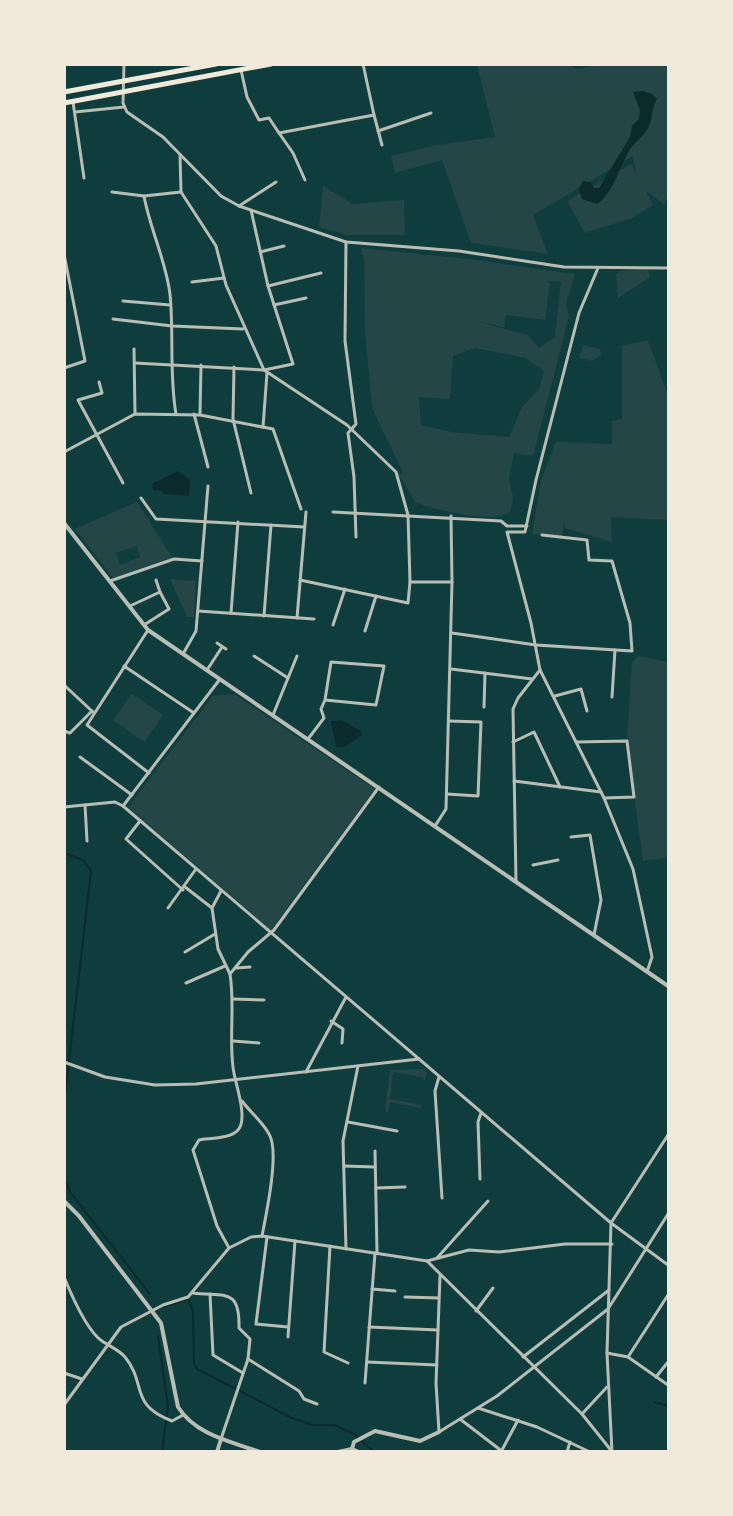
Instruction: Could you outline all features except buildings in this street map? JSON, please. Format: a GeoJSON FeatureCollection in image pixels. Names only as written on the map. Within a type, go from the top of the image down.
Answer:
{"type":"FeatureCollection","features":[{"type":"Feature","properties":{"kind":"main road"},"geometry":{"type":"LineString","coordinates":[[64,92],[216,64]]}},
{"type":"Feature","properties":{"kind":"main road"},"geometry":{"type":"LineString","coordinates":[[64,103],[241,70],[250,66],[271,64]]}},
{"type":"Feature","properties":{"kind":"street"},"geometry":{"type":"LineString","coordinates":[[124,64],[124,107]]}},
{"type":"Feature","properties":{"kind":"street"},"geometry":{"type":"LineString","coordinates":[[363,64],[381,145]]}},
{"type":"Feature","properties":{"kind":"street"},"geometry":{"type":"LineString","coordinates":[[241,70],[247,97],[259,120],[268,118],[293,153],[305,180]]}},
{"type":"Feature","properties":{"kind":"street"},"geometry":{"type":"LineString","coordinates":[[73,102],[84,178]]}},
{"type":"Feature","properties":{"kind":"street"},"geometry":{"type":"LineString","coordinates":[[75,111],[124,107],[163,137],[221,196],[239,206],[346,242],[459,251],[564,267],[669,268]]}},
{"type":"Feature","properties":{"kind":"street"},"geometry":{"type":"LineString","coordinates":[[378,131],[431,113]]}},
{"type":"Feature","properties":{"kind":"street"},"geometry":{"type":"LineString","coordinates":[[279,133],[374,115]]}},
{"type":"Feature","properties":{"kind":"street"},"geometry":{"type":"LineString","coordinates":[[180,155],[181,192],[216,246],[224,279],[244,329],[265,372],[262,426]]}},
{"type":"Feature","properties":{"kind":"street"},"geometry":{"type":"LineString","coordinates":[[239,206],[276,182]]}},
{"type":"Feature","properties":{"kind":"street"},"geometry":{"type":"LineString","coordinates":[[112,192],[144,196],[181,192]]}},
{"type":"Feature","properties":{"kind":"street"},"geometry":{"type":"LineString","coordinates":[[144,196],[169,287],[172,326],[172,394],[176,414]]}},
{"type":"Feature","properties":{"kind":"street"},"geometry":{"type":"LineString","coordinates":[[251,210],[268,286],[293,364],[265,372]]}},
{"type":"Feature","properties":{"kind":"street"},"geometry":{"type":"LineString","coordinates":[[346,242],[345,340],[356,424],[350,428],[348,433],[356,537]]}},
{"type":"Feature","properties":{"kind":"street"},"geometry":{"type":"LineString","coordinates":[[260,252],[284,246]]}},
{"type":"Feature","properties":{"kind":"street"},"geometry":{"type":"LineString","coordinates":[[64,254],[85,361],[64,368]]}},
{"type":"Feature","properties":{"kind":"street"},"geometry":{"type":"LineString","coordinates":[[507,532],[525,532],[536,480],[579,314],[598,268]]}},
{"type":"Feature","properties":{"kind":"street"},"geometry":{"type":"LineString","coordinates":[[268,286],[321,273]]}},
{"type":"Feature","properties":{"kind":"street"},"geometry":{"type":"LineString","coordinates":[[192,282],[224,279]]}},
{"type":"Feature","properties":{"kind":"street"},"geometry":{"type":"LineString","coordinates":[[274,305],[306,298]]}},
{"type":"Feature","properties":{"kind":"street"},"geometry":{"type":"LineString","coordinates":[[123,301],[170,306]]}},
{"type":"Feature","properties":{"kind":"street"},"geometry":{"type":"LineString","coordinates":[[113,319],[172,326],[244,329]]}},
{"type":"Feature","properties":{"kind":"street"},"geometry":{"type":"LineString","coordinates":[[134,350],[135,414]]}},
{"type":"Feature","properties":{"kind":"street"},"geometry":{"type":"LineString","coordinates":[[135,363],[234,367],[265,372],[350,428],[392,466],[408,514],[410,582],[408,603],[300,580]]}},
{"type":"Feature","properties":{"kind":"street"},"geometry":{"type":"LineString","coordinates":[[200,415],[201,365]]}},
{"type":"Feature","properties":{"kind":"street"},"geometry":{"type":"LineString","coordinates":[[234,367],[233,420],[251,493]]}},
{"type":"Feature","properties":{"kind":"street"},"geometry":{"type":"LineString","coordinates":[[99,382],[102,393],[78,400],[123,483]]}},
{"type":"Feature","properties":{"kind":"street"},"geometry":{"type":"LineString","coordinates":[[64,452],[135,414],[194,414],[262,426],[273,429],[301,509]]}},
{"type":"Feature","properties":{"kind":"street"},"geometry":{"type":"LineString","coordinates":[[194,414],[208,466]]}},
{"type":"Feature","properties":{"kind":"street"},"geometry":{"type":"LineString","coordinates":[[183,654],[196,631],[208,486]]}},
{"type":"Feature","properties":{"kind":"street"},"geometry":{"type":"LineString","coordinates":[[141,498],[156,519],[304,527]]}},
{"type":"Feature","properties":{"kind":"street"},"geometry":{"type":"LineString","coordinates":[[297,618],[306,512]]}},
{"type":"Feature","properties":{"kind":"street"},"geometry":{"type":"LineString","coordinates":[[333,512],[451,516],[501,521],[507,526],[527,526]]}},
{"type":"Feature","properties":{"kind":"street"},"geometry":{"type":"LineString","coordinates":[[435,826],[446,809],[447,794],[452,633],[451,516]]}},
{"type":"Feature","properties":{"kind":"street"},"geometry":{"type":"LineString","coordinates":[[231,614],[238,522]]}},
{"type":"Feature","properties":{"kind":"street"},"geometry":{"type":"LineString","coordinates":[[64,523],[148,630],[669,986]]}},
{"type":"Feature","properties":{"kind":"street"},"geometry":{"type":"LineString","coordinates":[[264,616],[271,525]]}},
{"type":"Feature","properties":{"kind":"street"},"geometry":{"type":"LineString","coordinates":[[507,526],[540,670],[604,798],[633,869],[652,957],[647,972]]}},
{"type":"Feature","properties":{"kind":"street"},"geometry":{"type":"LineString","coordinates":[[452,633],[536,645],[632,651],[630,623],[612,561],[589,560],[587,540],[542,536]]}},
{"type":"Feature","properties":{"kind":"street"},"geometry":{"type":"LineString","coordinates":[[110,581],[174,559],[202,561]]}},
{"type":"Feature","properties":{"kind":"street"},"geometry":{"type":"LineString","coordinates":[[144,625],[169,609],[156,580]]}},
{"type":"Feature","properties":{"kind":"street"},"geometry":{"type":"LineString","coordinates":[[410,582],[452,582]]}},
{"type":"Feature","properties":{"kind":"street"},"geometry":{"type":"LineString","coordinates":[[333,625],[345,589]]}},
{"type":"Feature","properties":{"kind":"street"},"geometry":{"type":"LineString","coordinates":[[130,607],[160,592]]}},
{"type":"Feature","properties":{"kind":"street"},"geometry":{"type":"LineString","coordinates":[[365,631],[376,596]]}},
{"type":"Feature","properties":{"kind":"street"},"geometry":{"type":"LineString","coordinates":[[198,611],[314,619]]}},
{"type":"Feature","properties":{"kind":"street"},"geometry":{"type":"LineString","coordinates":[[148,630],[93,712],[87,725],[149,772]]}},
{"type":"Feature","properties":{"kind":"street"},"geometry":{"type":"LineString","coordinates":[[217,643],[226,649]]}},
{"type":"Feature","properties":{"kind":"street"},"geometry":{"type":"LineString","coordinates":[[207,670],[222,646]]}},
{"type":"Feature","properties":{"kind":"street"},"geometry":{"type":"LineString","coordinates":[[612,697],[615,650]]}},
{"type":"Feature","properties":{"kind":"street"},"geometry":{"type":"LineString","coordinates":[[254,656],[288,678]]}},
{"type":"Feature","properties":{"kind":"street"},"geometry":{"type":"LineString","coordinates":[[273,715],[297,656]]}},
{"type":"Feature","properties":{"kind":"street"},"geometry":{"type":"LineString","coordinates":[[308,739],[324,718],[321,709],[325,699],[331,662],[384,666],[376,705],[325,699]]}},
{"type":"Feature","properties":{"kind":"street"},"geometry":{"type":"LineString","coordinates":[[124,666],[194,713]]}},
{"type":"Feature","properties":{"kind":"street"},"geometry":{"type":"LineString","coordinates":[[451,669],[532,679]]}},
{"type":"Feature","properties":{"kind":"street"},"geometry":{"type":"LineString","coordinates":[[516,883],[513,709],[540,670]]}},
{"type":"Feature","properties":{"kind":"street"},"geometry":{"type":"LineString","coordinates":[[484,707],[485,673]]}},
{"type":"Feature","properties":{"kind":"street"},"geometry":{"type":"LineString","coordinates":[[123,806],[220,679]]}},
{"type":"Feature","properties":{"kind":"street"},"geometry":{"type":"LineString","coordinates":[[64,685],[93,712]]}},
{"type":"Feature","properties":{"kind":"street"},"geometry":{"type":"LineString","coordinates":[[555,697],[581,689],[587,711]]}},
{"type":"Feature","properties":{"kind":"street"},"geometry":{"type":"LineString","coordinates":[[64,731],[70,733],[93,712]]}},
{"type":"Feature","properties":{"kind":"street"},"geometry":{"type":"LineString","coordinates":[[447,794],[478,796],[481,722],[449,721]]}},
{"type":"Feature","properties":{"kind":"street"},"geometry":{"type":"LineString","coordinates":[[513,742],[534,732],[560,787]]}},
{"type":"Feature","properties":{"kind":"street"},"geometry":{"type":"LineString","coordinates":[[576,741],[627,741],[634,797],[604,798]]}},
{"type":"Feature","properties":{"kind":"street"},"geometry":{"type":"LineString","coordinates":[[80,757],[132,795]]}},
{"type":"Feature","properties":{"kind":"street"},"geometry":{"type":"LineString","coordinates":[[514,781],[601,792]]}},
{"type":"Feature","properties":{"kind":"street"},"geometry":{"type":"LineString","coordinates":[[230,974],[271,933],[379,787]]}},
{"type":"Feature","properties":{"kind":"street"},"geometry":{"type":"LineString","coordinates":[[64,807],[115,802],[123,806],[611,1223],[669,1265]]}},
{"type":"Feature","properties":{"kind":"street"},"geometry":{"type":"LineString","coordinates":[[85,805],[87,841]]}},
{"type":"Feature","properties":{"kind":"street"},"geometry":{"type":"LineString","coordinates":[[140,821],[126,839],[183,888],[212,908]]}},
{"type":"Feature","properties":{"kind":"street"},"geometry":{"type":"LineString","coordinates":[[571,837],[591,835],[601,900],[594,936]]}},
{"type":"Feature","properties":{"kind":"street"},"geometry":{"type":"LineString","coordinates":[[533,865],[558,860]]}},
{"type":"Feature","properties":{"kind":"street"},"geometry":{"type":"LineString","coordinates":[[168,908],[196,869]]}},
{"type":"Feature","properties":{"kind":"street"},"geometry":{"type":"LineString","coordinates":[[221,891],[212,908],[215,934],[225,966],[230,974],[233,999],[235,1079],[241,1100],[242,1123],[239,1129],[231,1135],[199,1140],[193,1150],[217,1226],[230,1248]]}},
{"type":"Feature","properties":{"kind":"street"},"geometry":{"type":"LineString","coordinates":[[185,952],[215,934]]}},
{"type":"Feature","properties":{"kind":"street"},"geometry":{"type":"LineString","coordinates":[[186,983],[225,966]]}},
{"type":"Feature","properties":{"kind":"street"},"geometry":{"type":"LineString","coordinates":[[234,968],[250,967]]}},
{"type":"Feature","properties":{"kind":"street"},"geometry":{"type":"LineString","coordinates":[[306,1072],[346,997]]}},
{"type":"Feature","properties":{"kind":"street"},"geometry":{"type":"LineString","coordinates":[[233,999],[264,1000]]}},
{"type":"Feature","properties":{"kind":"street"},"geometry":{"type":"LineString","coordinates":[[332,1021],[343,1029],[342,1043]]}},
{"type":"Feature","properties":{"kind":"street"},"geometry":{"type":"LineString","coordinates":[[233,1041],[259,1043]]}},
{"type":"Feature","properties":{"kind":"street"},"geometry":{"type":"LineString","coordinates":[[65,1062],[105,1077],[155,1084],[235,1079],[419,1059]]}},
{"type":"Feature","properties":{"kind":"street"},"geometry":{"type":"LineString","coordinates":[[346,1249],[343,1141],[358,1066]]}},
{"type":"Feature","properties":{"kind":"street"},"geometry":{"type":"LineString","coordinates":[[440,1077],[435,1091],[442,1198]]}},
{"type":"Feature","properties":{"kind":"street"},"geometry":{"type":"LineString","coordinates":[[241,1100],[270,1135],[272,1186],[256,1324],[288,1327]]}},
{"type":"Feature","properties":{"kind":"street"},"geometry":{"type":"LineString","coordinates":[[480,1179],[477,1122],[481,1113]]}},
{"type":"Feature","properties":{"kind":"street"},"geometry":{"type":"LineString","coordinates":[[348,1122],[397,1131]]}},
{"type":"Feature","properties":{"kind":"street"},"geometry":{"type":"LineString","coordinates":[[611,1451],[607,1353],[611,1223],[669,1135]]}},
{"type":"Feature","properties":{"kind":"street"},"geometry":{"type":"LineString","coordinates":[[365,1383],[376,1253],[375,1150]]}},
{"type":"Feature","properties":{"kind":"street"},"geometry":{"type":"LineString","coordinates":[[344,1167],[375,1167]]}},
{"type":"Feature","properties":{"kind":"street"},"geometry":{"type":"LineString","coordinates":[[376,1188],[405,1187]]}},
{"type":"Feature","properties":{"kind":"street"},"geometry":{"type":"LineString","coordinates":[[64,1201],[79,1216],[161,1323],[178,1407],[183,1415],[199,1429],[260,1452]]}},
{"type":"Feature","properties":{"kind":"street"},"geometry":{"type":"LineString","coordinates":[[436,1258],[488,1201]]}},
{"type":"Feature","properties":{"kind":"street"},"geometry":{"type":"LineString","coordinates":[[352,1449],[360,1439],[382,1431],[420,1441],[478,1408],[608,1309],[669,1214]]}},
{"type":"Feature","properties":{"kind":"street"},"geometry":{"type":"LineString","coordinates":[[193,1293],[230,1248],[251,1237],[296,1241],[427,1261],[469,1250],[500,1252],[565,1244],[612,1244]]}},
{"type":"Feature","properties":{"kind":"street"},"geometry":{"type":"LineString","coordinates":[[288,1337],[296,1241]]}},
{"type":"Feature","properties":{"kind":"street"},"geometry":{"type":"LineString","coordinates":[[330,1246],[324,1352],[348,1363]]}},
{"type":"Feature","properties":{"kind":"street"},"geometry":{"type":"LineString","coordinates":[[427,1261],[582,1414],[611,1451]]}},
{"type":"Feature","properties":{"kind":"street"},"geometry":{"type":"LineString","coordinates":[[439,1432],[437,1365],[440,1276]]}},
{"type":"Feature","properties":{"kind":"street"},"geometry":{"type":"LineString","coordinates":[[64,1277],[73,1299],[100,1341],[125,1358],[147,1407],[154,1414],[171,1420],[183,1415]]}},
{"type":"Feature","properties":{"kind":"street"},"geometry":{"type":"LineString","coordinates":[[476,1311],[493,1288]]}},
{"type":"Feature","properties":{"kind":"street"},"geometry":{"type":"LineString","coordinates":[[372,1289],[394,1291]]}},
{"type":"Feature","properties":{"kind":"street"},"geometry":{"type":"LineString","coordinates":[[523,1357],[609,1290]]}},
{"type":"Feature","properties":{"kind":"street"},"geometry":{"type":"LineString","coordinates":[[64,1405],[107,1344],[128,1321],[193,1293],[221,1293],[234,1299],[237,1305],[239,1328],[250,1339],[248,1359],[217,1452]]}},
{"type":"Feature","properties":{"kind":"street"},"geometry":{"type":"LineString","coordinates":[[210,1294],[213,1355],[243,1373]]}},
{"type":"Feature","properties":{"kind":"street"},"geometry":{"type":"LineString","coordinates":[[628,1358],[669,1295]]}},
{"type":"Feature","properties":{"kind":"street"},"geometry":{"type":"LineString","coordinates":[[405,1297],[439,1298]]}},
{"type":"Feature","properties":{"kind":"street"},"geometry":{"type":"LineString","coordinates":[[369,1327],[438,1330]]}},
{"type":"Feature","properties":{"kind":"street"},"geometry":{"type":"LineString","coordinates":[[607,1353],[628,1358],[669,1386]]}},
{"type":"Feature","properties":{"kind":"street"},"geometry":{"type":"LineString","coordinates":[[248,1359],[299,1391],[304,1399],[317,1404]]}},
{"type":"Feature","properties":{"kind":"street"},"geometry":{"type":"LineString","coordinates":[[367,1362],[437,1365]]}},
{"type":"Feature","properties":{"kind":"street"},"geometry":{"type":"LineString","coordinates":[[656,1377],[669,1362]]}},
{"type":"Feature","properties":{"kind":"street"},"geometry":{"type":"LineString","coordinates":[[64,1373],[82,1379]]}},
{"type":"Feature","properties":{"kind":"street"},"geometry":{"type":"LineString","coordinates":[[582,1414],[608,1387]]}},
{"type":"Feature","properties":{"kind":"street"},"geometry":{"type":"LineString","coordinates":[[478,1408],[518,1420],[590,1452]]}},
{"type":"Feature","properties":{"kind":"street"},"geometry":{"type":"LineString","coordinates":[[460,1419],[502,1451],[518,1420]]}},
{"type":"Feature","properties":{"kind":"street"},"geometry":{"type":"LineString","coordinates":[[567,1452],[570,1442]]}},
{"type":"Feature","properties":{"kind":"street"},"geometry":{"type":"LineString","coordinates":[[338,1452],[352,1449],[359,1452]]}},
{"type":"Feature","properties":{"kind":"street"},"geometry":{"type":"LineString","coordinates":[[605,1452],[611,1451]]}},
{"type":"Feature","properties":{"kind":"shaded area"},"geometry":{"type":"Polygon","coordinates":[[[569,64],[576,69],[607,64],[668,65],[668,196],[664,204],[646,191],[653,205],[632,218],[585,233],[567,201],[631,164],[636,173],[633,156],[533,215],[548,254],[471,243],[442,160],[395,173],[391,156],[437,145],[495,137],[477,65],[569,64]]]}},
{"type":"Feature","properties":{"kind":"shaded area"},"geometry":{"type":"Polygon","coordinates":[[[642,91],[652,94],[657,99],[648,129],[631,148],[603,199],[597,204],[582,199],[579,189],[583,181],[590,182],[594,188],[599,188],[630,137],[632,126],[639,119],[640,110],[633,92],[642,91]]]}},
{"type":"Feature","properties":{"kind":"shaded area"},"geometry":{"type":"Polygon","coordinates":[[[323,186],[353,204],[404,200],[405,235],[347,235],[319,227],[323,186]]]}},
{"type":"Feature","properties":{"kind":"shaded area"},"geometry":{"type":"Polygon","coordinates":[[[361,248],[469,259],[575,274],[566,304],[569,316],[533,456],[514,453],[509,478],[513,497],[511,511],[491,517],[465,515],[416,503],[398,474],[403,473],[372,408],[365,331],[364,259],[361,248]],[[547,281],[550,282],[545,320],[506,315],[504,327],[479,322],[528,335],[539,348],[555,337],[561,282],[547,281]],[[475,348],[453,356],[450,399],[419,397],[421,425],[451,432],[509,437],[522,407],[539,389],[544,371],[526,358],[475,348]]]}},
{"type":"Feature","properties":{"kind":"shaded area"},"geometry":{"type":"Polygon","coordinates":[[[648,269],[650,277],[618,298],[616,274],[621,270],[648,269]]]}},
{"type":"Feature","properties":{"kind":"shaded area"},"geometry":{"type":"Polygon","coordinates":[[[648,341],[668,395],[668,520],[611,517],[612,542],[565,528],[564,521],[562,538],[532,534],[541,481],[556,442],[612,444],[612,421],[622,419],[622,345],[648,341]]]}},
{"type":"Feature","properties":{"kind":"shaded area"},"geometry":{"type":"Polygon","coordinates":[[[583,345],[600,349],[601,355],[592,361],[579,358],[583,345]]]}},
{"type":"Feature","properties":{"kind":"shaded area"},"geometry":{"type":"Polygon","coordinates":[[[178,471],[190,480],[189,496],[163,494],[163,491],[153,490],[152,484],[178,471]]]}},
{"type":"Feature","properties":{"kind":"shaded area"},"geometry":{"type":"Polygon","coordinates":[[[137,502],[172,557],[113,578],[75,529],[137,502]],[[137,546],[116,553],[120,565],[140,557],[137,546]]]}},
{"type":"Feature","properties":{"kind":"shaded area"},"geometry":{"type":"Polygon","coordinates":[[[170,579],[196,581],[194,617],[187,617],[170,579]]]}},
{"type":"Feature","properties":{"kind":"shaded area"},"geometry":{"type":"Polygon","coordinates":[[[638,656],[668,662],[668,857],[643,861],[627,741],[632,662],[638,656]]]}},
{"type":"Feature","properties":{"kind":"shaded area"},"geometry":{"type":"Polygon","coordinates":[[[132,694],[163,715],[144,742],[113,720],[132,694]]]}},
{"type":"Feature","properties":{"kind":"shaded area"},"geometry":{"type":"Polygon","coordinates":[[[234,694],[375,789],[271,930],[128,807],[213,696],[234,694]]]}},
{"type":"Feature","properties":{"kind":"shaded area"},"geometry":{"type":"Polygon","coordinates":[[[342,720],[360,731],[362,735],[344,747],[336,747],[331,721],[342,720]]]}},
{"type":"Feature","properties":{"kind":"shaded area"},"geometry":{"type":"Polygon","coordinates":[[[424,1069],[427,1073],[425,1080],[422,1077],[393,1072],[390,1099],[422,1105],[421,1108],[390,1102],[388,1112],[385,1112],[390,1070],[424,1069]]]}},
{"type":"Feature","properties":{"kind":"waterway"},"geometry":{"type":"LineString","coordinates":[[64,853],[83,860],[91,871],[64,1105]]}},
{"type":"Feature","properties":{"kind":"waterway"},"geometry":{"type":"LineString","coordinates":[[64,1178],[70,1192],[150,1294]]}},
{"type":"Feature","properties":{"kind":"waterway"},"geometry":{"type":"LineString","coordinates":[[164,1307],[188,1299],[193,1311],[194,1364],[197,1369],[292,1418],[313,1425],[334,1425],[354,1434],[374,1452]]}},
{"type":"Feature","properties":{"kind":"waterway"},"geometry":{"type":"LineString","coordinates":[[158,1336],[168,1406],[162,1452]]}},
{"type":"Feature","properties":{"kind":"waterway"},"geometry":{"type":"LineString","coordinates":[[655,1402],[668,1406]]}}]}
